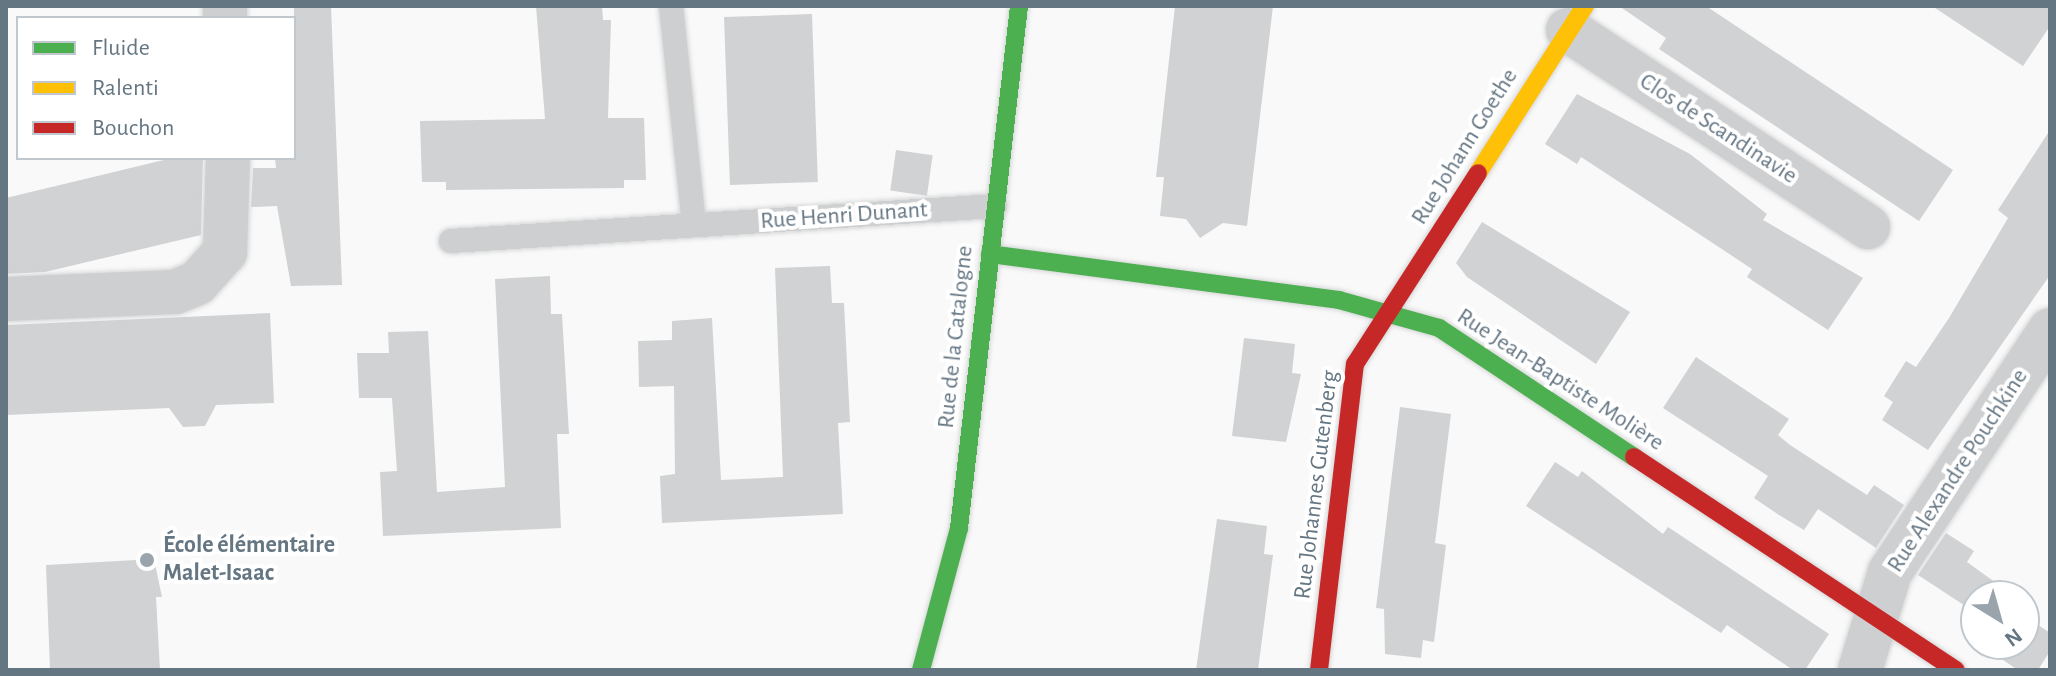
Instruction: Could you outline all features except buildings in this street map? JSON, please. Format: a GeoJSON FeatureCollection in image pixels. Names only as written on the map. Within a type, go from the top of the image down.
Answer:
{"type":"FeatureCollection","features":[{"type":"Feature","properties":{"kind":"street","name":"Rue de la Catalogne"},"geometry":{"type":"LineString","coordinates":[[921,670],[959,528],[1019,6]]}},
{"type":"Feature","properties":{"kind":"street","name":"Clos de Scandinavie"},"geometry":{"type":"LineString","coordinates":[[1576,18],[1868,227]]}},
{"type":"Feature","properties":{"kind":"street","name":"Rue Johann Goethe"},"geometry":{"type":"LineString","coordinates":[[1386,314],[1576,18]]}},
{"type":"Feature","properties":{"kind":"street"},"geometry":{"type":"LineString","coordinates":[[6,299],[175,292],[197,283],[225,252],[228,160]]}},
{"type":"Feature","properties":{"kind":"street","name":"Rue Jean-Baptiste Molière"},"geometry":{"type":"LineString","coordinates":[[990,254],[1339,300],[1439,328],[1956,670]]}},
{"type":"Feature","properties":{"kind":"street","name":"Rue Johannes Gutenberg"},"geometry":{"type":"LineString","coordinates":[[1319,670],[1355,364],[1386,314]]}},
{"type":"Feature","properties":{"kind":"street","name":"Rue Alexandre Pouchkine"},"geometry":{"type":"LineString","coordinates":[[1860,670],[1890,572],[2047,342]]}},
{"type":"Feature","properties":{"kind":"lane"},"geometry":{"type":"LineString","coordinates":[[671,6],[694,225]]}},
{"type":"Feature","properties":{"kind":"lane","name":"Rue Henri Dunant"},"geometry":{"type":"LineString","coordinates":[[451,241],[995,206]]}},
{"type":"Feature","properties":{"kind":"traffic: fast"},"geometry":{"type":"LineString","coordinates":[[921,670],[959,528],[1019,6]]}},
{"type":"Feature","properties":{"kind":"traffic: fast"},"geometry":{"type":"LineString","coordinates":[[990,254],[1339,300],[1439,328],[1634,457]]}},
{"type":"Feature","properties":{"kind":"traffic: slow"},"geometry":{"type":"LineString","coordinates":[[1478,173],[1585,6]]}},
{"type":"Feature","properties":{"kind":"traffic: jam"},"geometry":{"type":"LineString","coordinates":[[1319,670],[1355,364],[1478,173]]}},
{"type":"Feature","properties":{"kind":"traffic: jam"},"geometry":{"type":"LineString","coordinates":[[1634,457],[1956,670]]}},
{"type":"Feature","properties":{"kind":"place","name":"École élémentaire Malet-Isaac"},"geometry":{"type":"Point","coordinates":[147,560]}}]}
